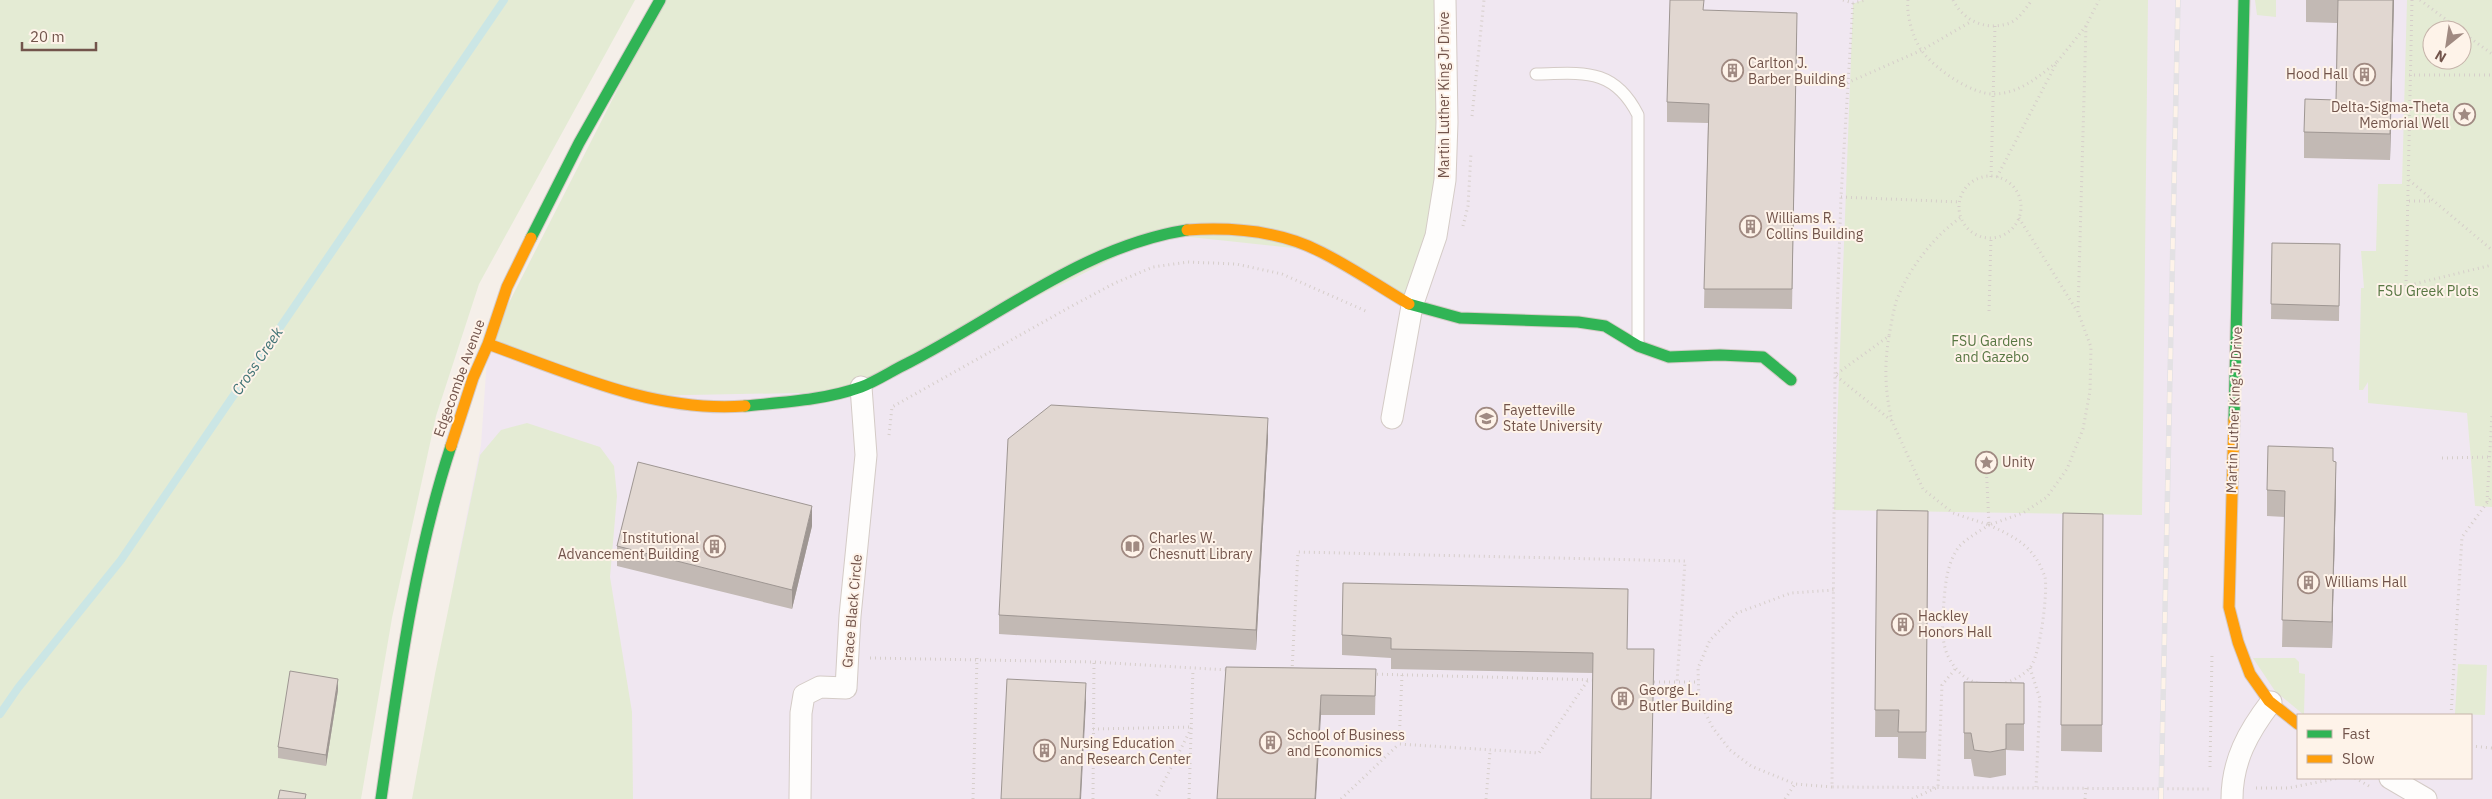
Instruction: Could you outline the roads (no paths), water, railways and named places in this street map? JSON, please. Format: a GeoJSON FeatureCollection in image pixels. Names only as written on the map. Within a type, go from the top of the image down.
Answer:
{"type":"FeatureCollection","features":[{"type":"Feature","properties":{"kind":"street","name":"Edgecombe Avenue"},"geometry":{"type":"LineString","coordinates":[[381,799],[396,696],[419,572],[446,461],[473,378],[488,344],[507,287],[579,143],[660,0]]}},
{"type":"Feature","properties":{"kind":"street","name":"Martin Luther King Jr Drive"},"geometry":{"type":"LineString","coordinates":[[1392,418],[1412,306],[1436,236],[1445,180],[1447,122],[1445,0]]}},
{"type":"Feature","properties":{"kind":"street","name":"Martin Luther King Jr Drive"},"geometry":{"type":"LineString","coordinates":[[2244,0],[2229,607],[2239,652],[2258,690],[2297,723]]}},
{"type":"Feature","properties":{"kind":"street"},"geometry":{"type":"LineString","coordinates":[[488,344],[626,394],[717,408],[800,401],[861,387],[924,354],[1083,263],[1115,248],[1152,236],[1189,230],[1223,229],[1279,236],[1320,251],[1412,306],[1460,318],[1578,322],[1605,326],[1638,346],[1669,358],[1720,355],[1763,357],[1791,380]]}},
{"type":"Feature","properties":{"kind":"street","name":"Grace Black Circle"},"geometry":{"type":"LineString","coordinates":[[800,799],[801,713],[804,695],[820,687],[846,688],[850,616],[866,455],[861,387]]}},
{"type":"Feature","properties":{"kind":"street"},"geometry":{"type":"LineString","coordinates":[[2232,794],[2238,757],[2258,719],[2271,702]]}},
{"type":"Feature","properties":{"kind":"street"},"geometry":{"type":"LineString","coordinates":[[2392,779],[2426,799]]}},
{"type":"Feature","properties":{"kind":"lane"},"geometry":{"type":"LineString","coordinates":[[1536,74],[1573,73],[1607,78],[1629,97],[1638,115],[1638,346]]}},
{"type":"Feature","properties":{"kind":"waterway","name":"Cross Creek"},"geometry":{"type":"LineString","coordinates":[[0,714],[18,688],[121,560],[504,0]]}},
{"type":"Feature","properties":{"kind":"railway"},"geometry":{"type":"LineString","coordinates":[[2161,799],[2178,0]]}},
{"type":"Feature","properties":{"kind":"place","name":"Carlton J. Barber Building"},"geometry":{"type":"Point","coordinates":[1732,71]}},
{"type":"Feature","properties":{"kind":"place","name":"Hood Hall"},"geometry":{"type":"Point","coordinates":[2364,74]}},
{"type":"Feature","properties":{"kind":"place","name":"Delta-Sigma-Theta Memorial Well"},"geometry":{"type":"Point","coordinates":[2465,115]}},
{"type":"Feature","properties":{"kind":"place","name":"Williams R. Collins Building"},"geometry":{"type":"Point","coordinates":[1750,226]}},
{"type":"Feature","properties":{"kind":"place","name":"Fayetteville State University"},"geometry":{"type":"Point","coordinates":[1487,418]}},
{"type":"Feature","properties":{"kind":"place","name":"Unity"},"geometry":{"type":"Point","coordinates":[1986,462]}},
{"type":"Feature","properties":{"kind":"place","name":"Institutional Advancement Building"},"geometry":{"type":"Point","coordinates":[715,546]}},
{"type":"Feature","properties":{"kind":"place","name":"Charles W. Chesnutt Library"},"geometry":{"type":"Point","coordinates":[1133,546]}},
{"type":"Feature","properties":{"kind":"place","name":"Williams Hall"},"geometry":{"type":"Point","coordinates":[2309,582]}},
{"type":"Feature","properties":{"kind":"place","name":"Hackley Honors Hall"},"geometry":{"type":"Point","coordinates":[1902,624]}},
{"type":"Feature","properties":{"kind":"place","name":"George L. Butler Building"},"geometry":{"type":"Point","coordinates":[1623,698]}},
{"type":"Feature","properties":{"kind":"place","name":"School of Business and Economics"},"geometry":{"type":"Point","coordinates":[1271,743]}},
{"type":"Feature","properties":{"kind":"place","name":"Nursing Education and Research Center"},"geometry":{"type":"Point","coordinates":[1044,751]}},
{"type":"Feature","properties":{"kind":"park label","name":"FSU Greek Plots"},"geometry":{"type":"Point","coordinates":[2428,291]}},
{"type":"Feature","properties":{"kind":"park label","name":"FSU Gardens and Gazebo"},"geometry":{"type":"Point","coordinates":[1992,350]}}]}
